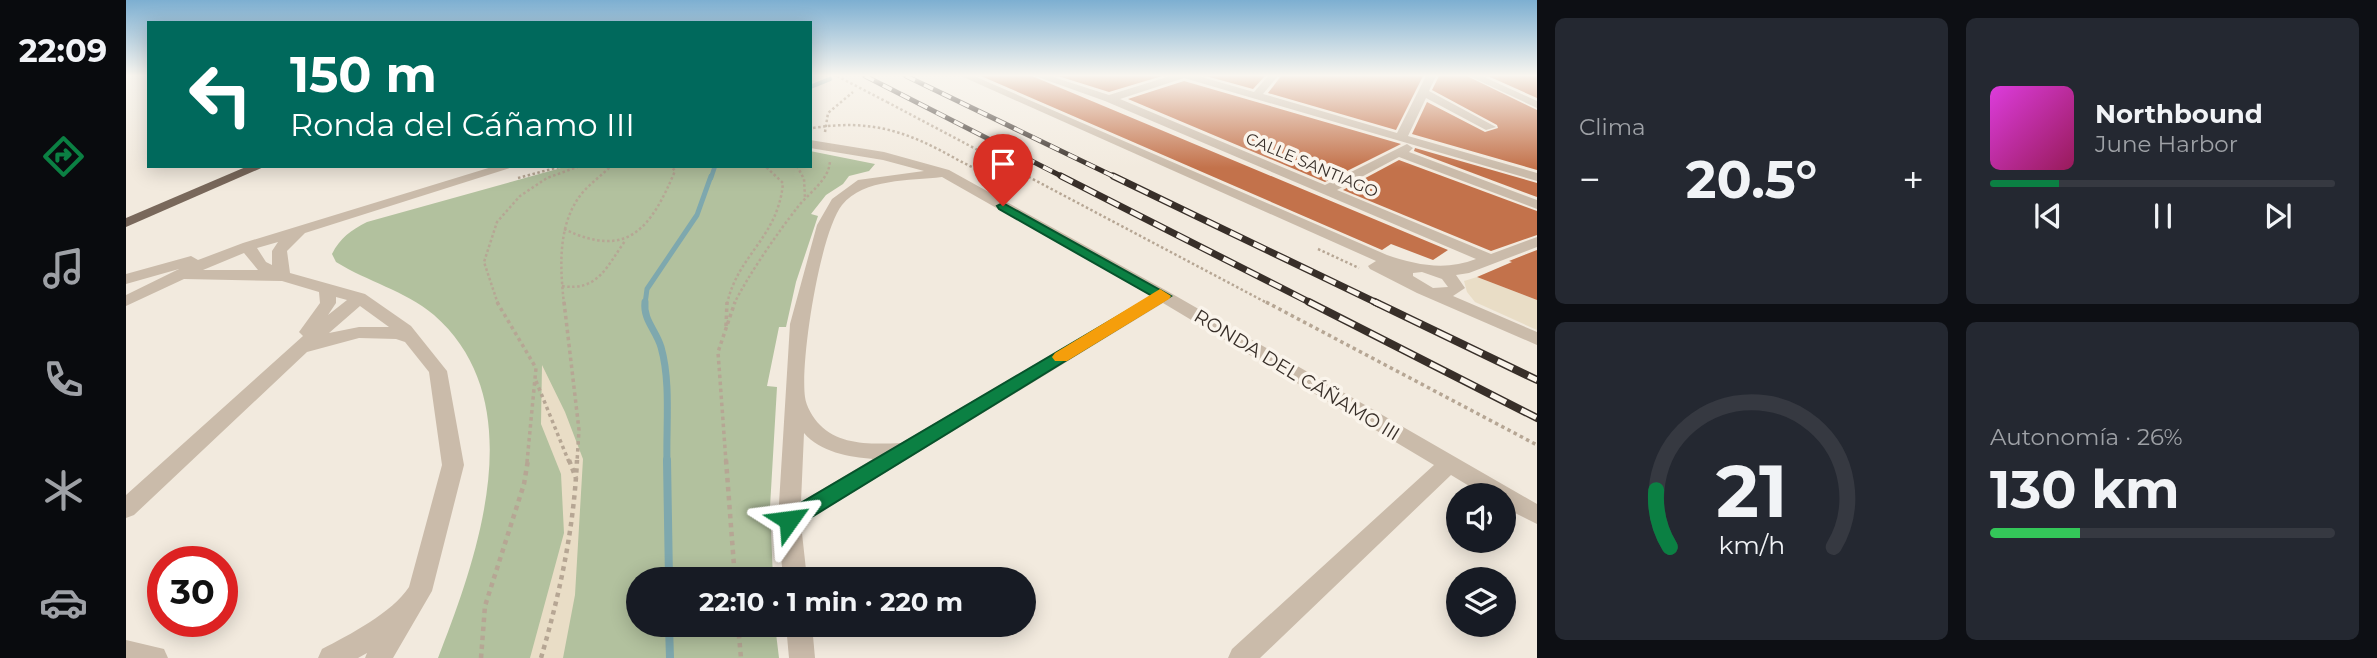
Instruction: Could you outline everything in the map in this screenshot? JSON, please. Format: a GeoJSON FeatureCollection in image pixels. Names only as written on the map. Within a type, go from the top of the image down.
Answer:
{"type":"FeatureCollection","features":[{"type":"Feature","properties":{"kind":"main road"},"geometry":{"type":"LineString","coordinates":[[126,223],[255,168]]}},
{"type":"Feature","properties":{"kind":"street"},"geometry":{"type":"LineString","coordinates":[[1037,107],[1188,172],[1409,275],[1428,292],[1537,339]]}},
{"type":"Feature","properties":{"kind":"street","name":"CALLE SANTIAGO"},"geometry":{"type":"LineString","coordinates":[[1127,107],[1491,260]]}},
{"type":"Feature","properties":{"kind":"street"},"geometry":{"type":"LineString","coordinates":[[1294,107],[1537,177]]}},
{"type":"Feature","properties":{"kind":"street"},"geometry":{"type":"LineString","coordinates":[[1401,137],[1416,107]]}},
{"type":"Feature","properties":{"kind":"street"},"geometry":{"type":"LineString","coordinates":[[1451,107],[1490,127]]}},
{"type":"Feature","properties":{"kind":"street"},"geometry":{"type":"LineString","coordinates":[[1326,190],[1416,142]]}},
{"type":"Feature","properties":{"kind":"street","name":"RONDA DEL CÁÑAMO III"},"geometry":{"type":"LineString","coordinates":[[812,144],[884,156],[944,173],[1163,296],[1481,483]]}},
{"type":"Feature","properties":{"kind":"street"},"geometry":{"type":"LineString","coordinates":[[1398,152],[1537,205]]}},
{"type":"Feature","properties":{"kind":"street"},"geometry":{"type":"LineString","coordinates":[[881,181],[896,170],[884,156]]}},
{"type":"Feature","properties":{"kind":"street"},"geometry":{"type":"LineString","coordinates":[[126,285],[159,277],[310,225],[503,168]]}},
{"type":"Feature","properties":{"kind":"street"},"geometry":{"type":"LineString","coordinates":[[794,567],[789,520],[800,324],[824,225],[837,202],[863,183],[944,173]]}},
{"type":"Feature","properties":{"kind":"street"},"geometry":{"type":"LineString","coordinates":[[283,276],[277,255],[281,247],[310,225]]}},
{"type":"Feature","properties":{"kind":"street"},"geometry":{"type":"LineString","coordinates":[[1428,292],[1444,294],[1457,281],[1491,260],[1537,242]]}},
{"type":"Feature","properties":{"kind":"street"},"geometry":{"type":"LineString","coordinates":[[248,246],[260,265],[283,276]]}},
{"type":"Feature","properties":{"kind":"street"},"geometry":{"type":"LineString","coordinates":[[1409,275],[1423,267],[1439,271],[1457,281],[1478,312]]}},
{"type":"Feature","properties":{"kind":"street"},"geometry":{"type":"LineString","coordinates":[[126,279],[220,272],[283,276],[327,287],[359,298],[405,330],[438,370],[453,465],[420,591],[378,658]]}},
{"type":"Feature","properties":{"kind":"street"},"geometry":{"type":"LineString","coordinates":[[126,301],[159,277]]}},
{"type":"Feature","properties":{"kind":"street"},"geometry":{"type":"LineString","coordinates":[[289,358],[328,303],[327,287]]}},
{"type":"Feature","properties":{"kind":"street"},"geometry":{"type":"LineString","coordinates":[[789,520],[1163,296]]}},
{"type":"Feature","properties":{"kind":"street"},"geometry":{"type":"LineString","coordinates":[[126,509],[289,358],[359,298]]}},
{"type":"Feature","properties":{"kind":"street"},"geometry":{"type":"LineString","coordinates":[[289,358],[326,339],[355,332],[384,332],[411,337]]}},
{"type":"Feature","properties":{"kind":"street"},"geometry":{"type":"LineString","coordinates":[[796,397],[807,425],[832,443],[850,450],[905,451]]}},
{"type":"Feature","properties":{"kind":"street"},"geometry":{"type":"LineString","coordinates":[[1241,658],[1449,464]]}},
{"type":"Feature","properties":{"kind":"street","name":"RONDA DEL CÁÑAMO III"},"geometry":{"type":"LineString","coordinates":[[1516,503],[1537,515]]}},
{"type":"Feature","properties":{"kind":"street"},"geometry":{"type":"LineString","coordinates":[[331,658],[362,642],[412,604]]}},
{"type":"Feature","properties":{"kind":"street"},"geometry":{"type":"LineString","coordinates":[[800,637],[802,658]]}},
{"type":"Feature","properties":{"kind":"street"},"geometry":{"type":"LineString","coordinates":[[126,653],[155,658]]}},
{"type":"Feature","properties":{"kind":"path"},"geometry":{"type":"LineString","coordinates":[[734,567],[718,352],[735,301],[778,234],[830,168],[823,126],[824,118],[833,107]]}},
{"type":"Feature","properties":{"kind":"path"},"geometry":{"type":"LineString","coordinates":[[896,107],[1537,445]]}},
{"type":"Feature","properties":{"kind":"path"},"geometry":{"type":"LineString","coordinates":[[481,658],[485,606],[524,484],[532,431],[536,368],[496,301],[484,262],[497,222],[520,196],[547,178],[574,168]]}},
{"type":"Feature","properties":{"kind":"path"},"geometry":{"type":"LineString","coordinates":[[541,658],[561,582],[575,508],[579,430],[560,269],[564,229],[581,194],[609,168]]}},
{"type":"Feature","properties":{"kind":"path"},"geometry":{"type":"LineString","coordinates":[[564,229],[584,240],[618,242],[639,233],[667,191],[675,171],[673,168]]}},
{"type":"Feature","properties":{"kind":"path"},"geometry":{"type":"LineString","coordinates":[[726,328],[725,303],[740,267],[768,232],[780,208],[782,183],[767,168]]}},
{"type":"Feature","properties":{"kind":"path"},"geometry":{"type":"LineString","coordinates":[[798,168],[804,180],[805,198]]}},
{"type":"Feature","properties":{"kind":"path"},"geometry":{"type":"LineString","coordinates":[[562,286],[574,289],[592,284],[626,239]]}},
{"type":"Feature","properties":{"kind":"path"},"geometry":{"type":"LineString","coordinates":[[535,380],[576,480]]}},
{"type":"Feature","properties":{"kind":"path"},"geometry":{"type":"LineString","coordinates":[[739,637],[741,658]]}},
{"type":"Feature","properties":{"kind":"green space"},"geometry":{"type":"Polygon","coordinates":[[[812,151],[875,164],[869,171],[849,176],[843,184],[826,195],[811,214],[818,216],[796,282],[786,327],[779,327],[767,386],[777,387],[770,507],[772,567],[626,567],[626,637],[776,637],[779,658],[438,658],[468,573],[488,480],[489,435],[482,391],[464,350],[434,315],[411,299],[336,262],[332,254],[351,231],[367,222],[561,168],[812,168],[812,151]]]}},
{"type":"Feature","properties":{"kind":"shaded area"},"geometry":{"type":"Polygon","coordinates":[[[1477,277],[1537,300],[1537,330],[1475,302],[1467,292],[1464,281],[1477,277]]]}},
{"type":"Feature","properties":{"kind":"shaded area"},"geometry":{"type":"Polygon","coordinates":[[[542,365],[565,412],[583,459],[575,595],[563,658],[530,658],[564,533],[561,474],[541,424],[542,365]]]}},
{"type":"Feature","properties":{"kind":"building"},"geometry":{"type":"Polygon","coordinates":[[[1052,107],[1105,107],[1448,250],[1433,260],[1391,244],[1382,250],[1052,107]]]}},
{"type":"Feature","properties":{"kind":"building"},"geometry":{"type":"Polygon","coordinates":[[[1146,107],[1273,107],[1401,144],[1325,182],[1146,107]]]}},
{"type":"Feature","properties":{"kind":"building"},"geometry":{"type":"Polygon","coordinates":[[[1315,107],[1408,107],[1396,130],[1315,107]]]}},
{"type":"Feature","properties":{"kind":"building"},"geometry":{"type":"Polygon","coordinates":[[[1425,107],[1436,107],[1485,132],[1498,128],[1463,107],[1530,107],[1537,110],[1537,170],[1412,134],[1425,107]]]}},
{"type":"Feature","properties":{"kind":"building"},"geometry":{"type":"Polygon","coordinates":[[[1415,148],[1537,183],[1537,197],[1414,151],[1415,148]]]}},
{"type":"Feature","properties":{"kind":"building"},"geometry":{"type":"Polygon","coordinates":[[[1399,160],[1537,211],[1537,235],[1491,251],[1343,190],[1399,160]]]}},
{"type":"Feature","properties":{"kind":"building"},"geometry":{"type":"Polygon","coordinates":[[[1537,250],[1537,300],[1477,277],[1512,262],[1509,261],[1537,250]]]}},
{"type":"Feature","properties":{"kind":"waterway"},"geometry":{"type":"LineString","coordinates":[[711,178],[714,168]]}},
{"type":"Feature","properties":{"kind":"waterway"},"geometry":{"type":"LineString","coordinates":[[645,304],[647,289],[697,215],[711,176]]}},
{"type":"Feature","properties":{"kind":"waterway"},"geometry":{"type":"LineString","coordinates":[[645,304],[646,314],[659,341],[664,361],[667,389],[667,460]]}},
{"type":"Feature","properties":{"kind":"waterway"},"geometry":{"type":"LineString","coordinates":[[667,460],[669,567]]}},
{"type":"Feature","properties":{"kind":"waterway"},"geometry":{"type":"LineString","coordinates":[[669,637],[670,658]]}},
{"type":"Feature","properties":{"kind":"railway"},"geometry":{"type":"LineString","coordinates":[[925,107],[1065,178]]}},
{"type":"Feature","properties":{"kind":"railway"},"geometry":{"type":"LineString","coordinates":[[970,107],[1117,178]]}},
{"type":"Feature","properties":{"kind":"railway"},"geometry":{"type":"LineString","coordinates":[[1061,176],[1313,304]]}},
{"type":"Feature","properties":{"kind":"railway"},"geometry":{"type":"LineString","coordinates":[[1113,176],[1379,304]]}},
{"type":"Feature","properties":{"kind":"railway"},"geometry":{"type":"LineString","coordinates":[[1309,302],[1537,418]]}},
{"type":"Feature","properties":{"kind":"railway"},"geometry":{"type":"LineString","coordinates":[[1375,302],[1537,380]]}},
{"type":"Feature","properties":{"kind":"slow traffic"},"geometry":{"type":"LineString","coordinates":[[1061,357],[1163,296],[1160,294]]}},
{"type":"Feature","properties":{"kind":"route"},"geometry":{"type":"LineString","coordinates":[[789,520],[1163,296],[1003,206]]}}]}
